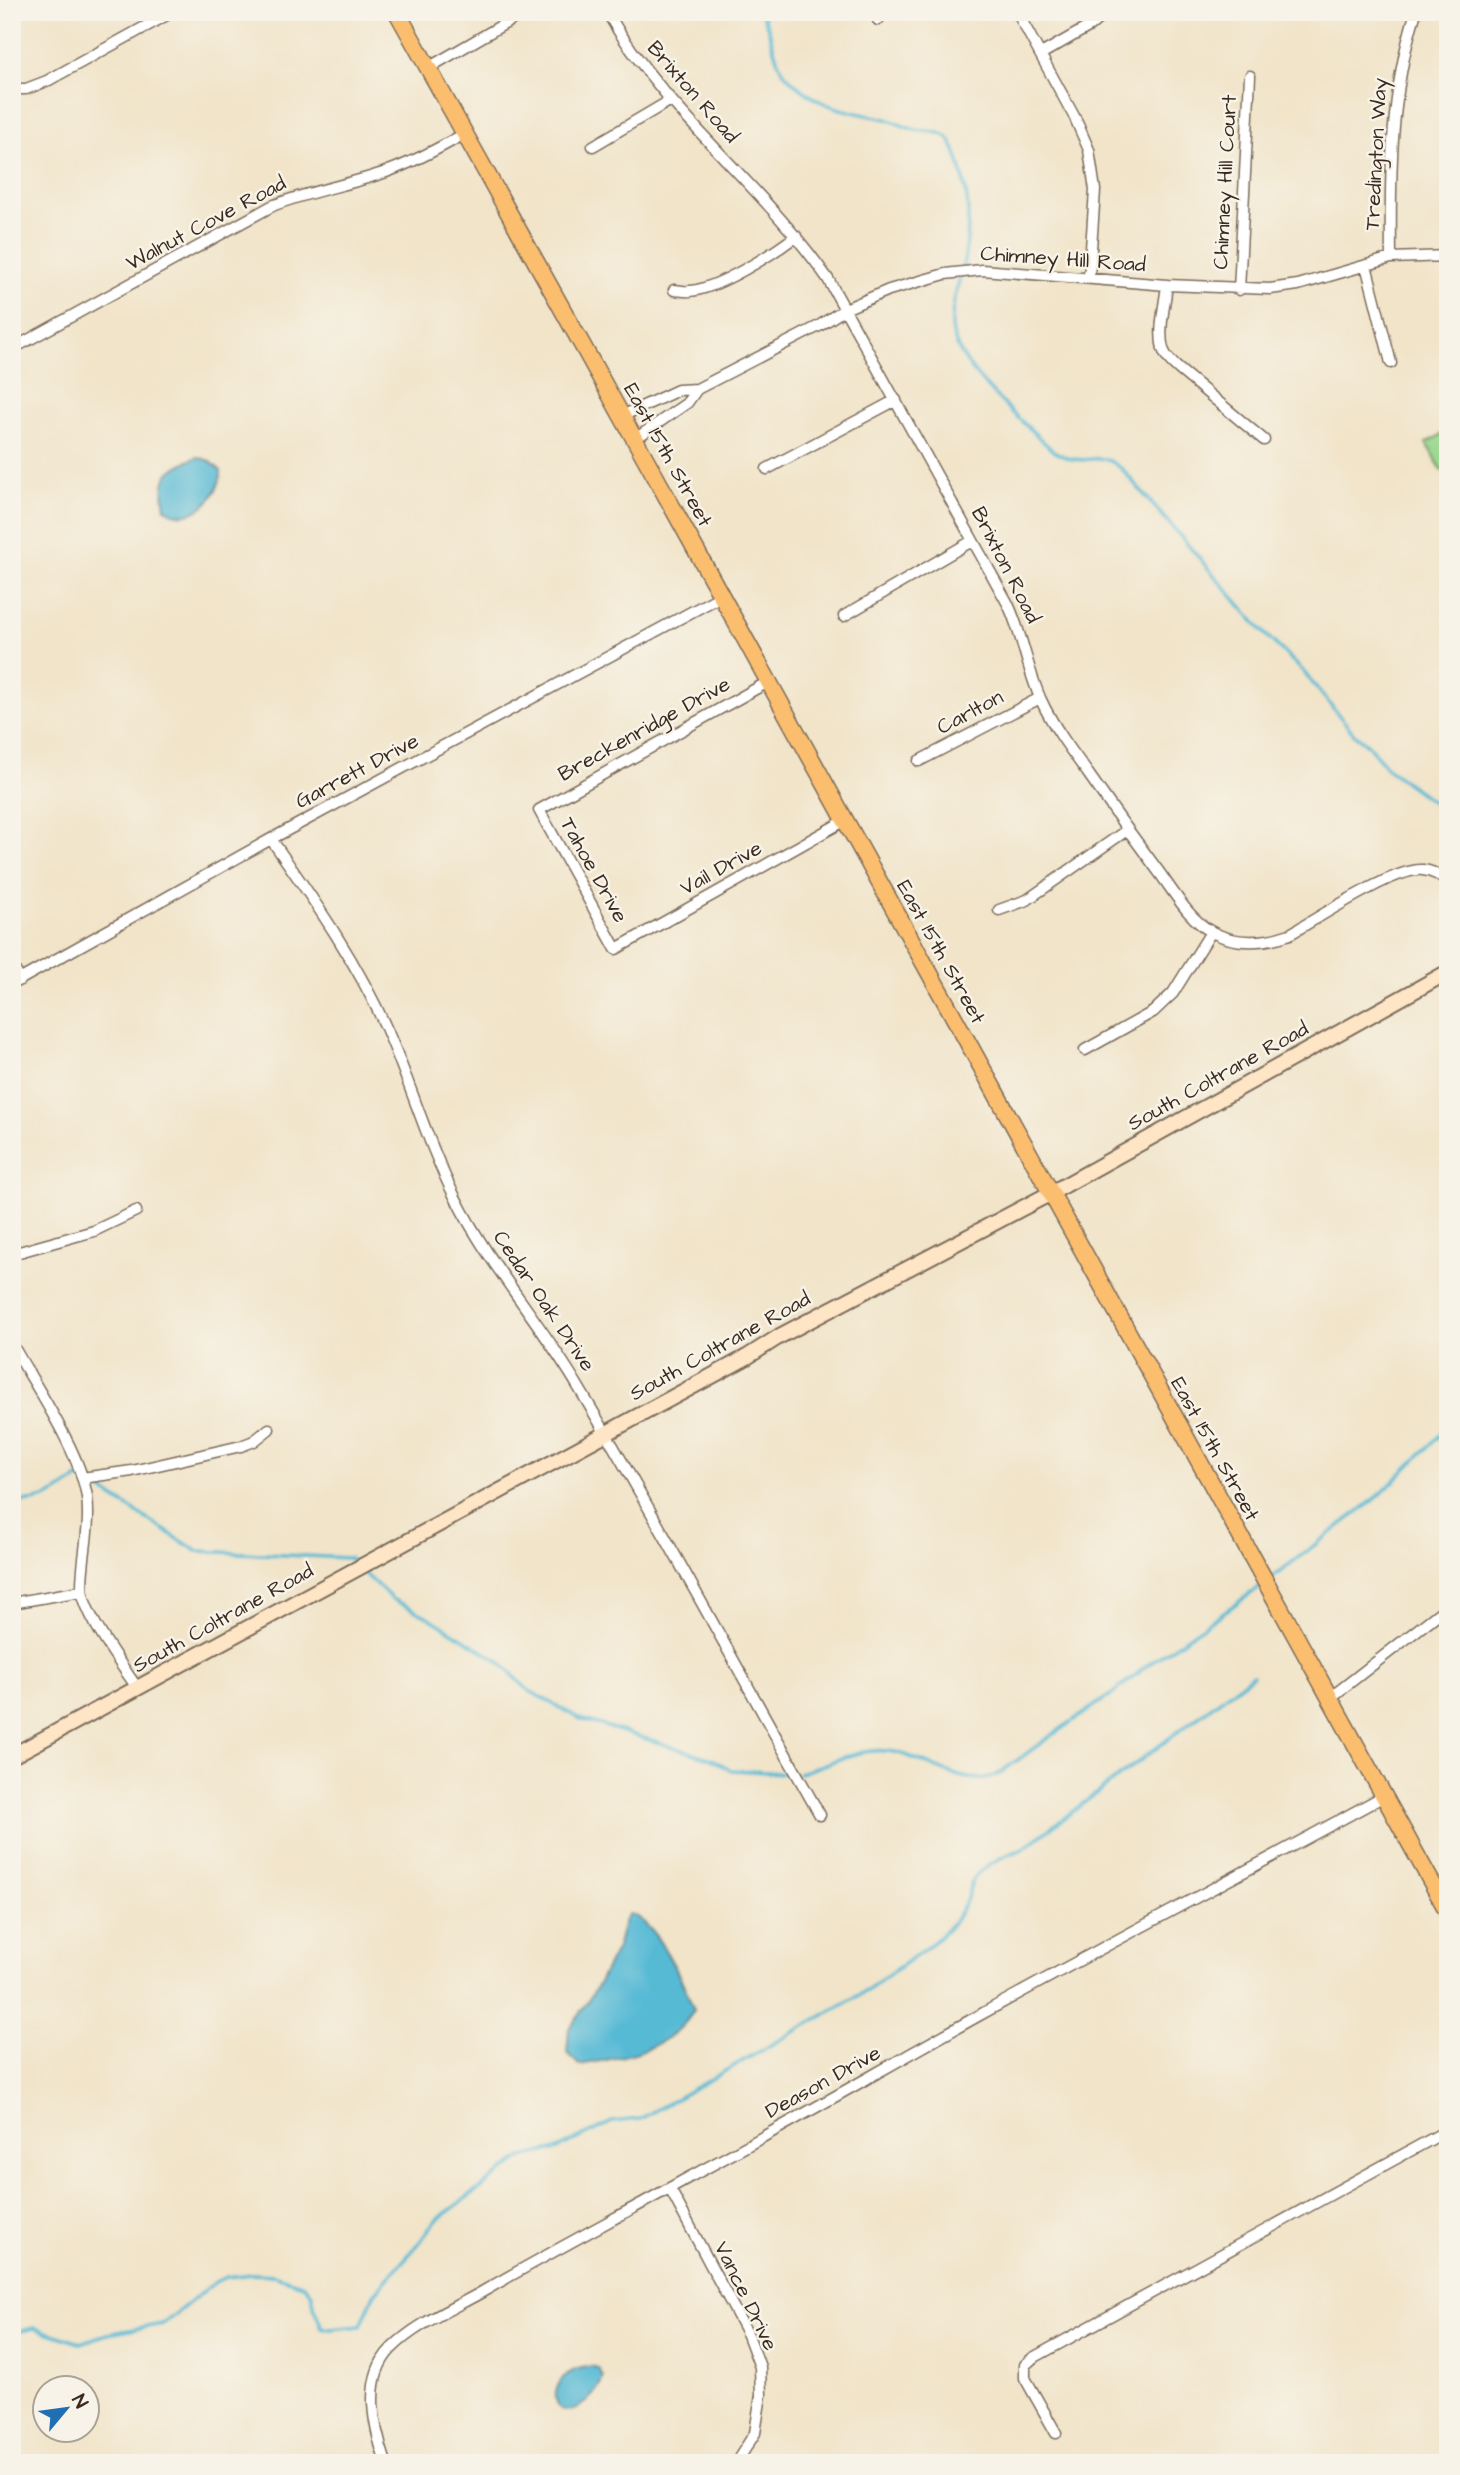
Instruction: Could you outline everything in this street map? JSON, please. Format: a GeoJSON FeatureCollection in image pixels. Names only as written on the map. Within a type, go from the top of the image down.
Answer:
{"type":"FeatureCollection","features":[{"type":"Feature","properties":{"kind":"main road","name":"East 15th Street"},"geometry":{"type":"LineString","coordinates":[[397,12],[1448,1912]]}},
{"type":"Feature","properties":{"kind":"main road","name":"South Coltrane Road"},"geometry":{"type":"LineString","coordinates":[[12,1756],[747,1357],[780,1336],[1051,1193],[1448,972]]}},
{"type":"Feature","properties":{"kind":"street"},"geometry":{"type":"LineString","coordinates":[[12,89],[26,89],[47,80],[172,12]]}},
{"type":"Feature","properties":{"kind":"street"},"geometry":{"type":"LineString","coordinates":[[428,68],[526,12]]}},
{"type":"Feature","properties":{"kind":"street","name":"Brixton Road"},"geometry":{"type":"LineString","coordinates":[[607,12],[621,37],[671,100],[796,236],[828,279],[1020,629],[1040,698],[1053,725],[1188,911],[1211,932]]}},
{"type":"Feature","properties":{"kind":"street"},"geometry":{"type":"LineString","coordinates":[[1017,12],[1089,150],[1095,190],[1089,278]]}},
{"type":"Feature","properties":{"kind":"street"},"geometry":{"type":"LineString","coordinates":[[1041,54],[1090,26],[1106,12]]}},
{"type":"Feature","properties":{"kind":"street","name":"Tredington Way"},"geometry":{"type":"LineString","coordinates":[[1391,258],[1390,185],[1395,105],[1416,12]]}},
{"type":"Feature","properties":{"kind":"street","name":"Chimney Hill Court"},"geometry":{"type":"LineString","coordinates":[[1239,290],[1250,76]]}},
{"type":"Feature","properties":{"kind":"street"},"geometry":{"type":"LineString","coordinates":[[593,146],[671,100]]}},
{"type":"Feature","properties":{"kind":"street","name":"Walnut Cove Road"},"geometry":{"type":"LineString","coordinates":[[12,349],[272,206],[303,194],[385,173],[422,158],[464,134]]}},
{"type":"Feature","properties":{"kind":"street"},"geometry":{"type":"LineString","coordinates":[[674,290],[691,291],[712,285],[776,251],[796,236]]}},
{"type":"Feature","properties":{"kind":"street","name":"Chimney Hill Road"},"geometry":{"type":"LineString","coordinates":[[697,389],[819,326],[845,309],[888,290],[945,274],[982,270],[1239,290],[1298,285],[1391,258],[1448,256]]}},
{"type":"Feature","properties":{"kind":"street"},"geometry":{"type":"LineString","coordinates":[[1366,265],[1391,363]]}},
{"type":"Feature","properties":{"kind":"street"},"geometry":{"type":"LineString","coordinates":[[1167,285],[1162,327],[1163,348],[1181,371],[1264,440]]}},
{"type":"Feature","properties":{"kind":"street"},"geometry":{"type":"LineString","coordinates":[[622,416],[678,390],[697,389]]}},
{"type":"Feature","properties":{"kind":"street"},"geometry":{"type":"LineString","coordinates":[[635,439],[687,403],[697,389]]}},
{"type":"Feature","properties":{"kind":"street"},"geometry":{"type":"LineString","coordinates":[[767,470],[896,400]]}},
{"type":"Feature","properties":{"kind":"street"},"geometry":{"type":"LineString","coordinates":[[844,616],[972,541]]}},
{"type":"Feature","properties":{"kind":"street","name":"Garrett Drive"},"geometry":{"type":"LineString","coordinates":[[16,982],[271,839],[721,596]]}},
{"type":"Feature","properties":{"kind":"street","name":"Breckenridge Drive"},"geometry":{"type":"LineString","coordinates":[[539,810],[768,682]]}},
{"type":"Feature","properties":{"kind":"street","name":"Carlton"},"geometry":{"type":"LineString","coordinates":[[919,761],[1040,698]]}},
{"type":"Feature","properties":{"kind":"street","name":"Tahoe Drive"},"geometry":{"type":"LineString","coordinates":[[539,810],[616,949]]}},
{"type":"Feature","properties":{"kind":"street","name":"Vail Drive"},"geometry":{"type":"LineString","coordinates":[[616,949],[845,821]]}},
{"type":"Feature","properties":{"kind":"street"},"geometry":{"type":"LineString","coordinates":[[999,910],[1027,900],[1127,830]]}},
{"type":"Feature","properties":{"kind":"street","name":"Cedar Oak Drive"},"geometry":{"type":"LineString","coordinates":[[271,839],[328,921],[356,968],[391,1039],[455,1198],[473,1230],[564,1363],[606,1433],[820,1815]]}},
{"type":"Feature","properties":{"kind":"street"},"geometry":{"type":"LineString","coordinates":[[1085,1050],[1153,1012],[1173,993],[1211,932],[1243,940],[1272,940],[1290,934],[1394,875],[1424,870],[1448,881]]}},
{"type":"Feature","properties":{"kind":"street"},"geometry":{"type":"LineString","coordinates":[[12,965],[16,982]]}},
{"type":"Feature","properties":{"kind":"street"},"geometry":{"type":"LineString","coordinates":[[12,1254],[94,1231],[136,1211]]}},
{"type":"Feature","properties":{"kind":"street"},"geometry":{"type":"LineString","coordinates":[[12,1344],[69,1446],[83,1482],[88,1532],[82,1591],[90,1615],[138,1689]]}},
{"type":"Feature","properties":{"kind":"street"},"geometry":{"type":"LineString","coordinates":[[83,1482],[241,1446],[254,1441],[269,1429]]}},
{"type":"Feature","properties":{"kind":"street"},"geometry":{"type":"LineString","coordinates":[[12,1602],[82,1591]]}},
{"type":"Feature","properties":{"kind":"street"},"geometry":{"type":"LineString","coordinates":[[1331,1698],[1448,1606]]}},
{"type":"Feature","properties":{"kind":"street","name":"Deason Drive"},"geometry":{"type":"LineString","coordinates":[[386,2463],[378,2439],[372,2397],[375,2380],[383,2360],[392,2348],[415,2330],[803,2116],[979,2015],[1384,1796]]}},
{"type":"Feature","properties":{"kind":"street"},"geometry":{"type":"LineString","coordinates":[[1056,2433],[1025,2378],[1025,2365],[1033,2358],[1448,2130]]}},
{"type":"Feature","properties":{"kind":"street","name":"Vance Drive"},"geometry":{"type":"LineString","coordinates":[[670,2189],[748,2335],[760,2367],[761,2395],[755,2433],[736,2462]]}},
{"type":"Feature","properties":{"kind":"green space"},"geometry":{"type":"Polygon","coordinates":[[[1448,431],[1448,468],[1442,471],[1426,443],[1448,431]]]}},
{"type":"Feature","properties":{"kind":"water"},"geometry":{"type":"Polygon","coordinates":[[[198,457],[210,461],[221,471],[216,491],[194,512],[175,513],[165,508],[163,488],[168,475],[179,465],[198,457]]]}},
{"type":"Feature","properties":{"kind":"water"},"geometry":{"type":"Polygon","coordinates":[[[629,1914],[639,1919],[659,1940],[694,2010],[684,2024],[659,2043],[628,2055],[579,2065],[567,2053],[569,2029],[595,1990],[617,1948],[625,1919],[629,1914]]]}},
{"type":"Feature","properties":{"kind":"water"},"geometry":{"type":"Polygon","coordinates":[[[591,2366],[598,2368],[603,2377],[597,2390],[580,2406],[567,2411],[561,2410],[556,2393],[563,2378],[577,2369],[591,2366]]]}},
{"type":"Feature","properties":{"kind":"waterway"},"geometry":{"type":"LineString","coordinates":[[760,12],[784,72],[813,97],[846,111],[886,119],[916,130],[940,133],[951,143],[963,177],[968,221],[965,255],[952,314],[953,334],[958,348],[981,380],[1052,450],[1077,460],[1107,460],[1122,469],[1266,635],[1302,670],[1355,735],[1368,745],[1388,769],[1448,813]]}},
{"type":"Feature","properties":{"kind":"waterway"},"geometry":{"type":"LineString","coordinates":[[1269,1580],[1379,1496],[1448,1427]]}},
{"type":"Feature","properties":{"kind":"waterway"},"geometry":{"type":"LineString","coordinates":[[12,1501],[40,1500],[78,1478],[94,1485],[197,1551],[349,1558],[355,1564]]}},
{"type":"Feature","properties":{"kind":"waterway"},"geometry":{"type":"LineString","coordinates":[[363,1572],[392,1599],[428,1617],[499,1661],[528,1690],[578,1718],[712,1759],[731,1770],[786,1773]]}},
{"type":"Feature","properties":{"kind":"waterway"},"geometry":{"type":"LineString","coordinates":[[799,1773],[854,1754],[877,1750],[902,1754],[970,1778],[997,1775],[1263,1585]]}},
{"type":"Feature","properties":{"kind":"waterway"},"geometry":{"type":"LineString","coordinates":[[12,2333],[34,2328],[80,2343],[107,2334],[163,2324],[215,2282],[227,2277],[252,2274],[273,2275],[304,2285],[312,2294],[322,2327],[330,2329],[361,2326],[374,2294],[434,2222],[522,2157],[558,2149],[612,2122],[640,2119],[870,1989],[943,1934],[957,1917],[967,1899],[972,1882],[983,1869],[1002,1857],[1023,1849],[1253,1675]]}}]}
